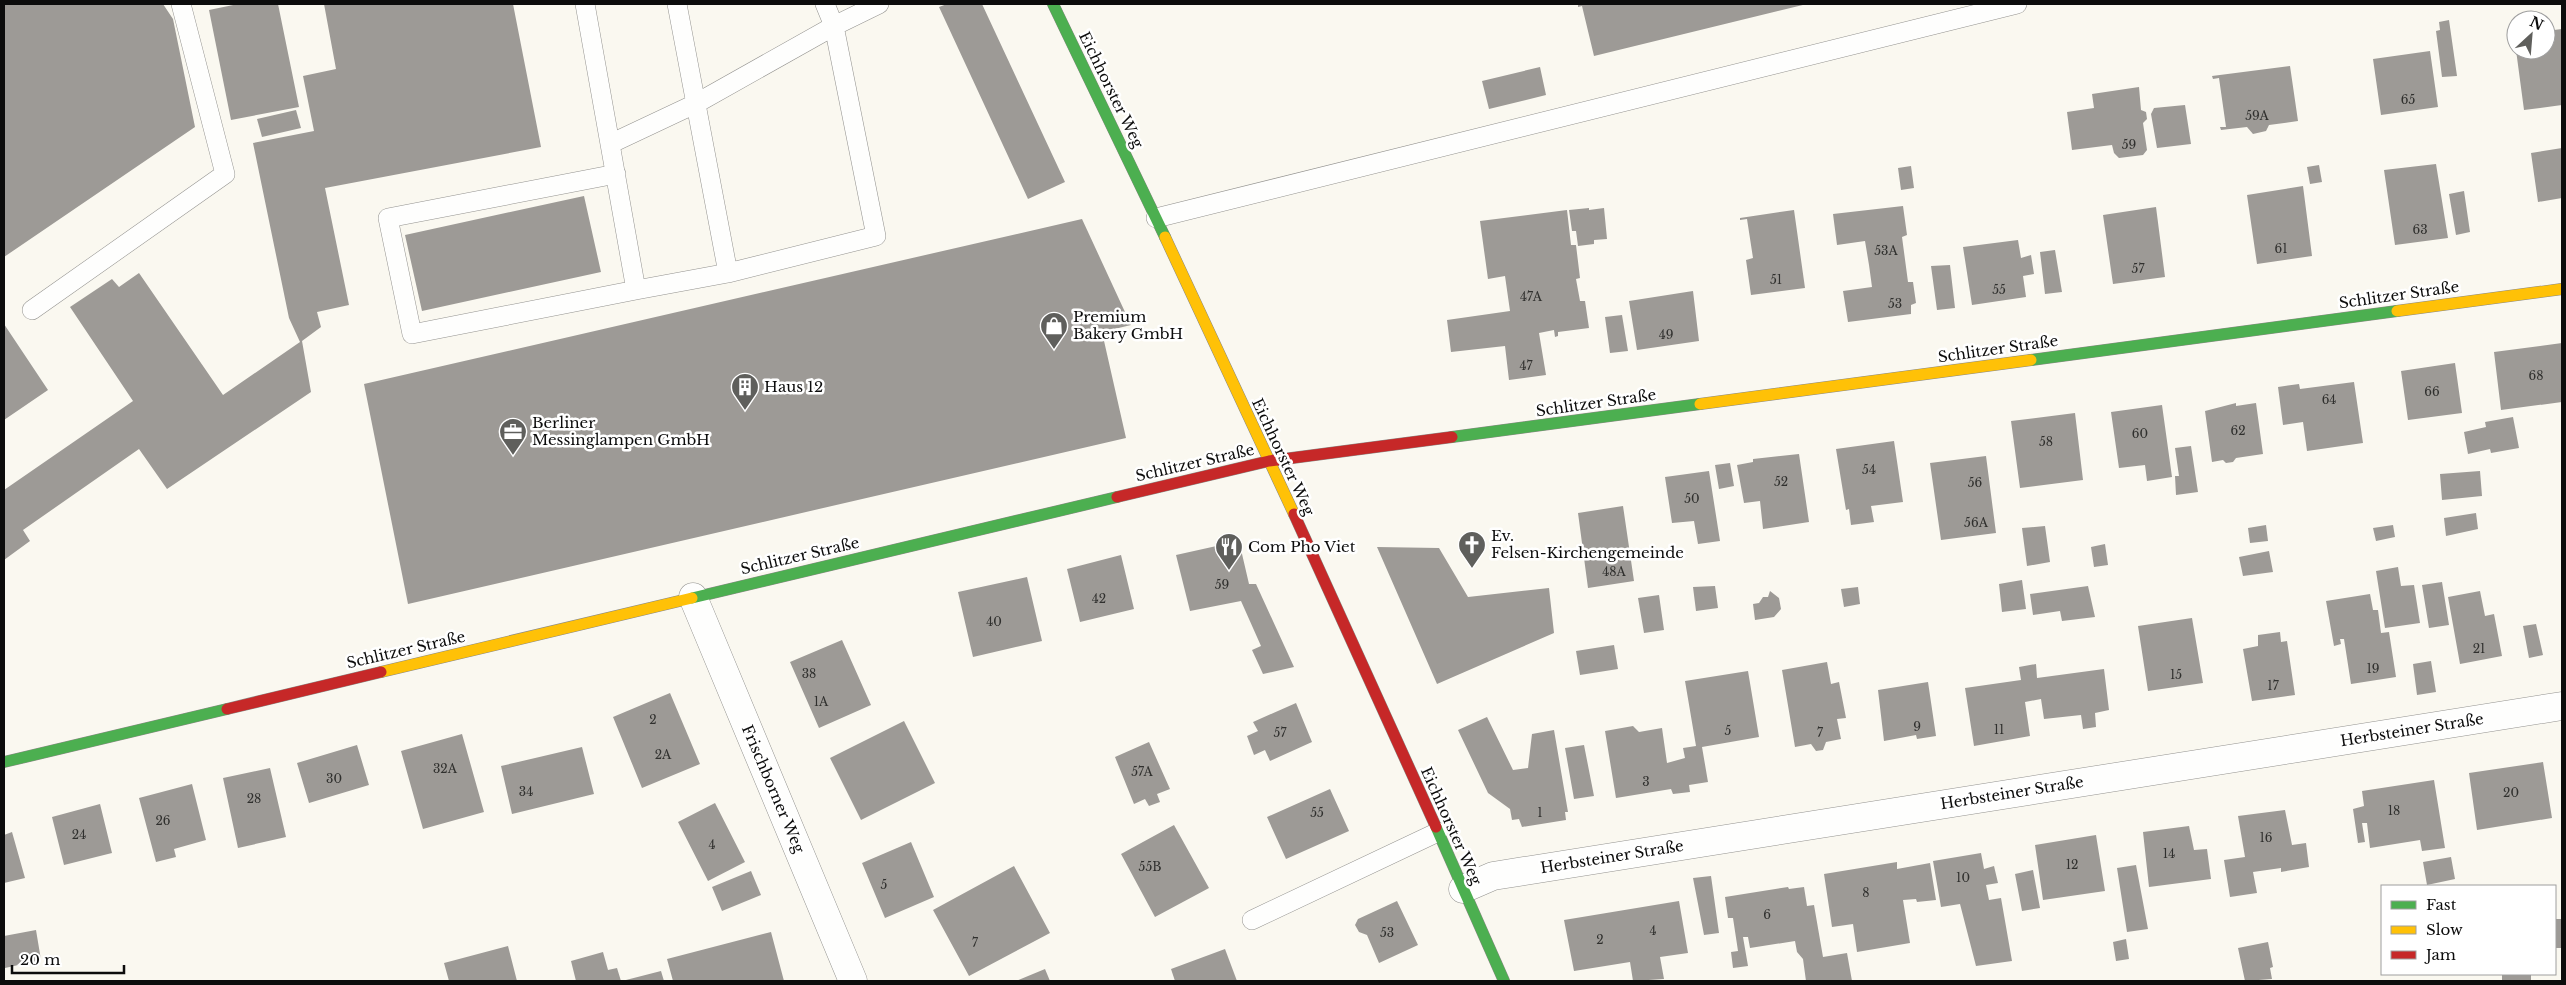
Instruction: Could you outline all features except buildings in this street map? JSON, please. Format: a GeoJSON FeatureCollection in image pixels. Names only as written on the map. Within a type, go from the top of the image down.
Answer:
{"type":"FeatureCollection","features":[{"type":"Feature","properties":{"kind":"street","name":"Eichhorster Weg"},"geometry":{"type":"LineString","coordinates":[[1053,4],[1156,218],[1269,461],[1504,981]]}},
{"type":"Feature","properties":{"kind":"street","name":"Schlitzer Straße"},"geometry":{"type":"LineString","coordinates":[[4,762],[1269,461],[2562,289]]}},
{"type":"Feature","properties":{"kind":"street","name":"Frischborner Weg"},"geometry":{"type":"LineString","coordinates":[[693,597],[853,981]]}},
{"type":"Feature","properties":{"kind":"street","name":"Herbsteiner Straße"},"geometry":{"type":"LineString","coordinates":[[1463,889],[1503,874],[2562,706]]}},
{"type":"Feature","properties":{"kind":"lane"},"geometry":{"type":"LineString","coordinates":[[32,310],[225,174],[181,4]]}},
{"type":"Feature","properties":{"kind":"lane"},"geometry":{"type":"LineString","coordinates":[[585,4],[636,290]]}},
{"type":"Feature","properties":{"kind":"lane"},"geometry":{"type":"LineString","coordinates":[[677,4],[728,273]]}},
{"type":"Feature","properties":{"kind":"lane"},"geometry":{"type":"LineString","coordinates":[[616,174],[388,218],[412,334],[728,273],[876,236],[834,26],[825,4]]}},
{"type":"Feature","properties":{"kind":"lane"},"geometry":{"type":"LineString","coordinates":[[610,144],[697,103],[834,26],[879,4]]}},
{"type":"Feature","properties":{"kind":"lane"},"geometry":{"type":"LineString","coordinates":[[1156,218],[2017,4]]}},
{"type":"Feature","properties":{"kind":"lane"},"geometry":{"type":"LineString","coordinates":[[1252,920],[1438,832]]}},
{"type":"Feature","properties":{"kind":"traffic: fast"},"geometry":{"type":"LineString","coordinates":[[1053,4],[1165,237]]}},
{"type":"Feature","properties":{"kind":"traffic: fast"},"geometry":{"type":"LineString","coordinates":[[2031,360],[2397,311]]}},
{"type":"Feature","properties":{"kind":"traffic: fast"},"geometry":{"type":"LineString","coordinates":[[1452,437],[1700,404]]}},
{"type":"Feature","properties":{"kind":"traffic: fast"},"geometry":{"type":"LineString","coordinates":[[692,598],[1117,497]]}},
{"type":"Feature","properties":{"kind":"traffic: fast"},"geometry":{"type":"LineString","coordinates":[[4,762],[227,709]]}},
{"type":"Feature","properties":{"kind":"traffic: fast"},"geometry":{"type":"LineString","coordinates":[[1436,827],[1504,981]]}},
{"type":"Feature","properties":{"kind":"traffic: slow"},"geometry":{"type":"LineString","coordinates":[[1165,237],[1294,514]]}},
{"type":"Feature","properties":{"kind":"traffic: slow"},"geometry":{"type":"LineString","coordinates":[[2397,311],[2562,289]]}},
{"type":"Feature","properties":{"kind":"traffic: slow"},"geometry":{"type":"LineString","coordinates":[[1700,404],[2031,360]]}},
{"type":"Feature","properties":{"kind":"traffic: slow"},"geometry":{"type":"LineString","coordinates":[[381,672],[692,598]]}},
{"type":"Feature","properties":{"kind":"traffic: jam"},"geometry":{"type":"LineString","coordinates":[[1117,497],[1269,461],[1452,437]]}},
{"type":"Feature","properties":{"kind":"traffic: jam"},"geometry":{"type":"LineString","coordinates":[[1294,514],[1436,827]]}},
{"type":"Feature","properties":{"kind":"traffic: jam"},"geometry":{"type":"LineString","coordinates":[[227,709],[381,672]]}},
{"type":"Feature","properties":{"kind":"place","name":"Premium Bakery GmbH"},"geometry":{"type":"Point","coordinates":[1054,350]}},
{"type":"Feature","properties":{"kind":"place","name":"Haus 12"},"geometry":{"type":"Point","coordinates":[745,411]}},
{"type":"Feature","properties":{"kind":"place","name":"Berliner Messinglampen GmbH"},"geometry":{"type":"Point","coordinates":[513,456]}},
{"type":"Feature","properties":{"kind":"place","name":"Ev. Felsen-Kirchengemeinde"},"geometry":{"type":"Point","coordinates":[1472,569]}},
{"type":"Feature","properties":{"kind":"place","name":"Com Pho Viet"},"geometry":{"type":"Point","coordinates":[1229,571]}}]}
